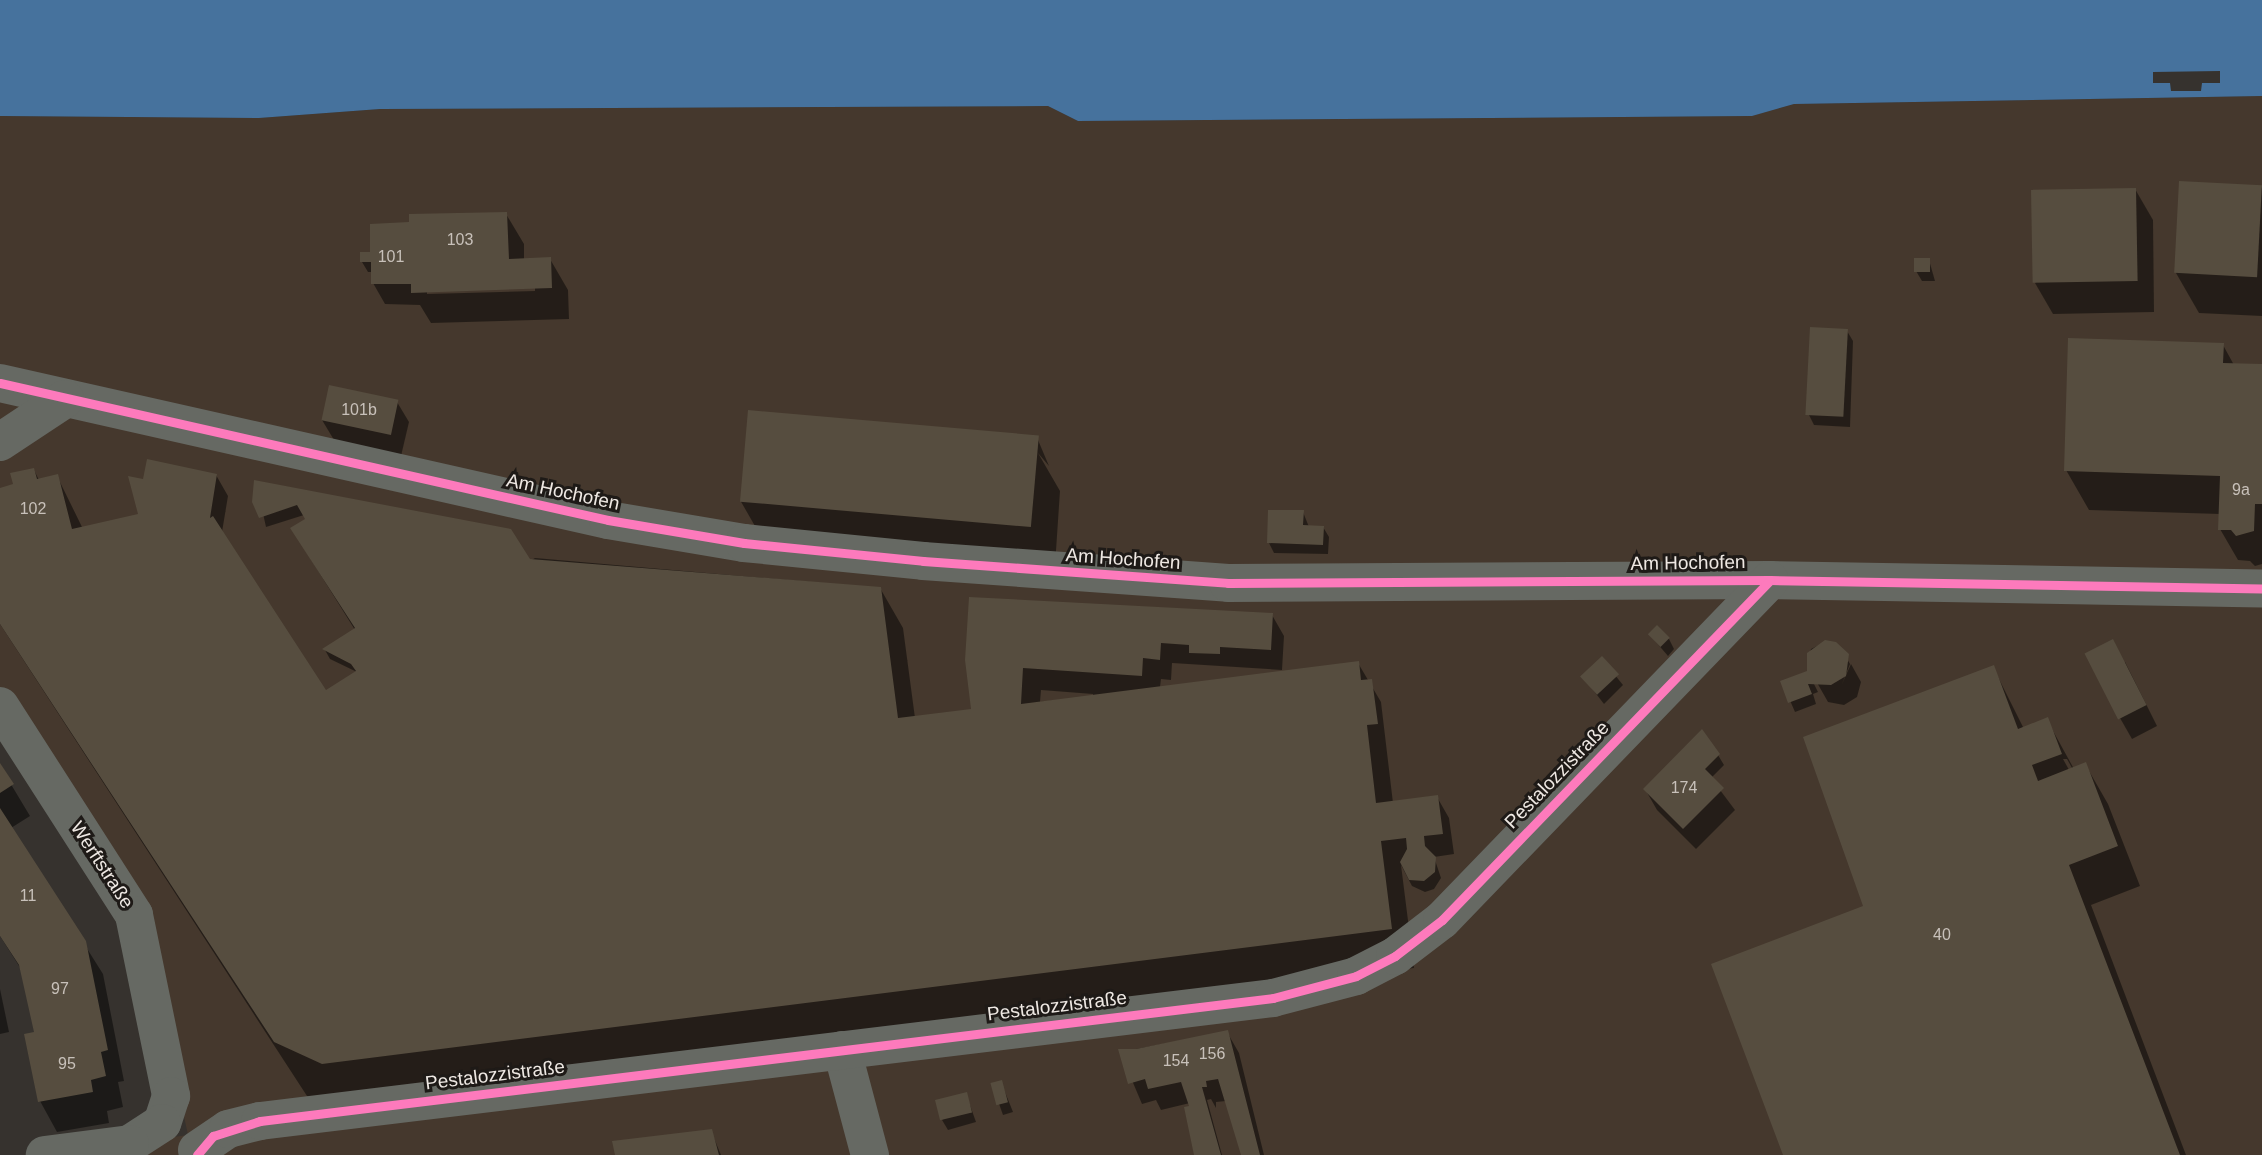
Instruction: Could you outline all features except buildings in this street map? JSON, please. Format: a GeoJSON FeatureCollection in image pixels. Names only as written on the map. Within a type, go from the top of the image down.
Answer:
{"type":"FeatureCollection","features":[{"type":"Feature","properties":{"kind":"street","name":"Am Hochofen"},"geometry":{"type":"LineString","coordinates":[[0,383],[408,478],[608,520],[744,543],[1228,583],[1770,580],[2262,589]]}},
{"type":"Feature","properties":{"kind":"street"},"geometry":{"type":"LineString","coordinates":[[0,442],[65,399]]}},
{"type":"Feature","properties":{"kind":"street","name":"Pestalozzistraße"},"geometry":{"type":"LineString","coordinates":[[162,1123],[197,1152],[228,1129],[260,1121],[1273,998],[1356,976],[1395,956],[1442,920],[1770,580]]}},
{"type":"Feature","properties":{"kind":"street","name":"Werftstraße"},"geometry":{"type":"LineString","coordinates":[[0,706],[134,915],[171,1096],[162,1123]]}},
{"type":"Feature","properties":{"kind":"street"},"geometry":{"type":"LineString","coordinates":[[842,1049],[870,1155]]}},
{"type":"Feature","properties":{"kind":"street"},"geometry":{"type":"LineString","coordinates":[[46,1155],[130,1144],[162,1123]]}},
{"type":"Feature","properties":{"kind":"shaded area"},"geometry":{"type":"Polygon","coordinates":[[[2262,96],[2262,1155],[43,1155],[188,1135],[139,906],[0,693],[0,116],[259,118],[380,109],[1048,106],[1078,121],[1751,116],[1794,104],[2262,96]]]}},
{"type":"Feature","properties":{"kind":"water"},"geometry":{"type":"Polygon","coordinates":[[[0,0],[2262,0],[2262,96],[1794,104],[1752,116],[1078,121],[1048,106],[380,109],[259,118],[0,116],[0,0]]]}},
{"type":"Feature","properties":{"kind":"pier"},"geometry":{"type":"Polygon","coordinates":[[[2220,71],[2220,83],[2202,83],[2201,91],[2171,91],[2170,83],[2153,83],[2153,72],[2220,71]]]}},
{"type":"Feature","properties":{"kind":"cycle path"},"geometry":{"type":"LineString","coordinates":[[0,383],[608,520],[744,543],[923,561],[1228,583],[1770,580],[2262,589]]}},
{"type":"Feature","properties":{"kind":"cycle path"},"geometry":{"type":"LineString","coordinates":[[197,1155],[213,1136],[260,1121],[1273,998],[1356,976],[1395,956],[1442,920],[1770,580]]}}]}
